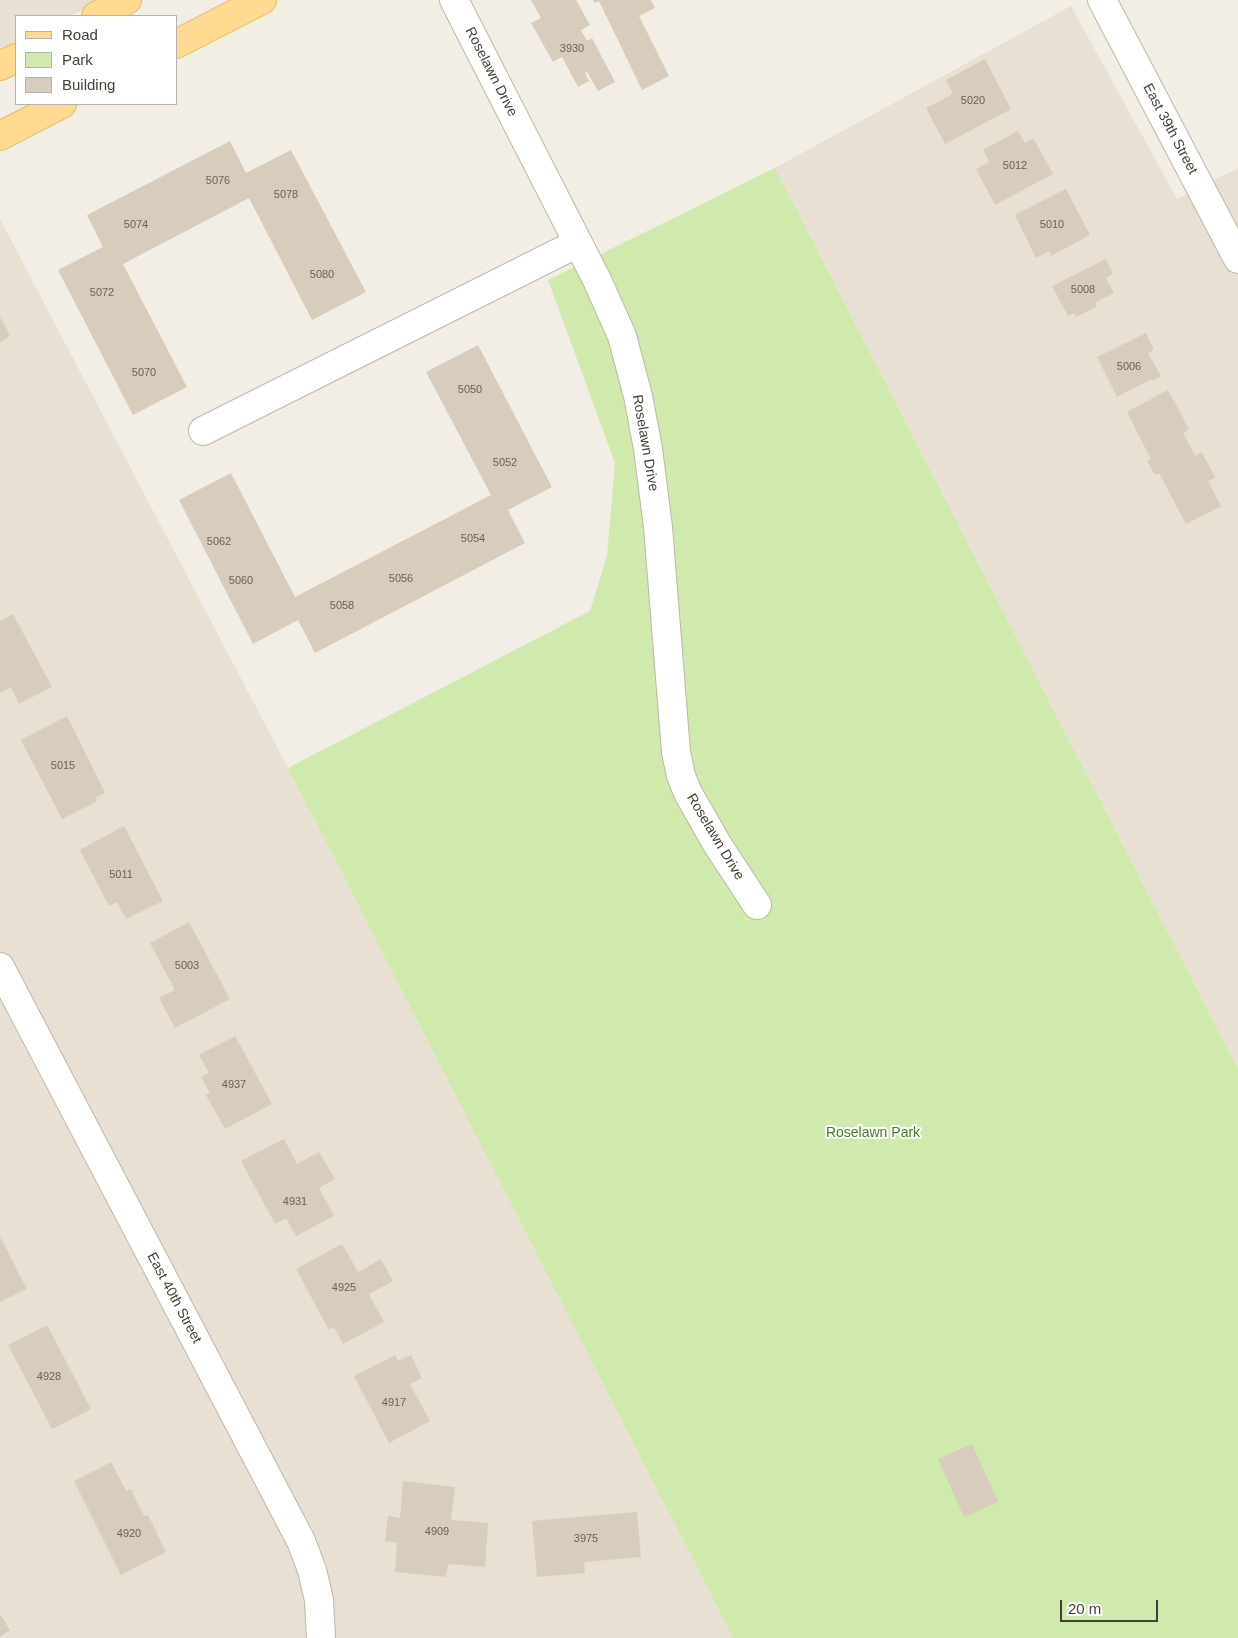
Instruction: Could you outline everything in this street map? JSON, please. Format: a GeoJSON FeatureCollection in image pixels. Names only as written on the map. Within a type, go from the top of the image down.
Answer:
{"type":"FeatureCollection","features":[{"type":"Feature","properties":{"kind":"main road"},"geometry":{"type":"LineString","coordinates":[[98,15],[125,0]]}},
{"type":"Feature","properties":{"kind":"main road"},"geometry":{"type":"LineString","coordinates":[[178,43],[262,0]]}},
{"type":"Feature","properties":{"kind":"main road"},"geometry":{"type":"LineString","coordinates":[[0,66],[15,58]]}},
{"type":"Feature","properties":{"kind":"main road"},"geometry":{"type":"LineString","coordinates":[[0,136],[60,105]]}},
{"type":"Feature","properties":{"kind":"street","name":"Roselawn Drive"},"geometry":{"type":"LineString","coordinates":[[454,0],[578,243],[611,309],[622,336],[638,396],[648,449],[659,535],[676,752],[681,776],[688,793],[717,844],[757,906]]}},
{"type":"Feature","properties":{"kind":"street","name":"East 39th Street"},"geometry":{"type":"LineString","coordinates":[[1110,3],[1238,259]]}},
{"type":"Feature","properties":{"kind":"street"},"geometry":{"type":"LineString","coordinates":[[203,431],[578,243]]}},
{"type":"Feature","properties":{"kind":"street","name":"East 40th Street"},"geometry":{"type":"LineString","coordinates":[[0,967],[301,1541],[312,1570],[319,1600],[321,1638]]}},
{"type":"Feature","properties":{"kind":"shaded area"},"geometry":{"type":"Polygon","coordinates":[[[0,0],[102,0],[72,15],[15,15],[15,44],[0,52],[0,0]]]}},
{"type":"Feature","properties":{"kind":"shaded area"},"geometry":{"type":"Polygon","coordinates":[[[1071,6],[1177,199],[1238,168],[1238,1069],[775,168],[1071,6]]]}},
{"type":"Feature","properties":{"kind":"shaded area"},"geometry":{"type":"Polygon","coordinates":[[[0,219],[288,768],[733,1638],[0,1638],[0,219]]]}},
{"type":"Feature","properties":{"kind":"green space","name":"Roselawn Park"},"geometry":{"type":"Polygon","coordinates":[[[775,168],[1238,1069],[1238,1638],[733,1638],[288,768],[590,611],[607,556],[615,463],[548,280],[775,168]]]}},
{"type":"Feature","properties":{"kind":"building"},"geometry":{"type":"Polygon","coordinates":[[[531,0],[576,0],[590,25],[581,30],[587,41],[592,38],[615,82],[598,91],[587,72],[585,73],[589,81],[578,87],[562,57],[553,62],[531,23],[541,18],[531,0]]]}},
{"type":"Feature","properties":{"kind":"building"},"geometry":{"type":"Polygon","coordinates":[[[593,0],[651,0],[655,8],[639,16],[669,76],[642,90],[599,1],[595,3],[593,0]]]}},
{"type":"Feature","properties":{"kind":"building"},"geometry":{"type":"Polygon","coordinates":[[[985,59],[1011,109],[945,144],[926,108],[953,94],[946,80],[985,59]]]}},
{"type":"Feature","properties":{"kind":"building"},"geometry":{"type":"Polygon","coordinates":[[[1018,131],[1025,143],[1033,138],[1053,174],[995,205],[976,169],[989,162],[983,150],[1018,131]]]}},
{"type":"Feature","properties":{"kind":"building"},"geometry":{"type":"Polygon","coordinates":[[[230,141],[246,173],[291,150],[366,292],[312,320],[249,198],[123,264],[187,387],[133,415],[58,270],[103,247],[87,215],[230,141]]]}},
{"type":"Feature","properties":{"kind":"building"},"geometry":{"type":"Polygon","coordinates":[[[1066,189],[1090,235],[1051,256],[1049,251],[1036,258],[1015,215],[1066,189]]]}},
{"type":"Feature","properties":{"kind":"building"},"geometry":{"type":"Polygon","coordinates":[[[1106,259],[1113,274],[1106,278],[1114,293],[1095,303],[1097,307],[1076,317],[1074,313],[1068,316],[1052,286],[1106,259]]]}},
{"type":"Feature","properties":{"kind":"building"},"geometry":{"type":"Polygon","coordinates":[[[0,317],[10,336],[0,342],[0,317]]]}},
{"type":"Feature","properties":{"kind":"building"},"geometry":{"type":"Polygon","coordinates":[[[1146,333],[1154,350],[1148,353],[1161,376],[1117,397],[1097,357],[1146,333]]]}},
{"type":"Feature","properties":{"kind":"building"},"geometry":{"type":"Polygon","coordinates":[[[478,345],[552,487],[508,510],[525,543],[315,653],[298,620],[253,644],[179,500],[231,473],[295,597],[491,495],[426,372],[478,345]]]}},
{"type":"Feature","properties":{"kind":"building"},"geometry":{"type":"Polygon","coordinates":[[[1168,390],[1189,429],[1183,433],[1195,456],[1202,452],[1215,478],[1208,481],[1221,506],[1186,524],[1159,473],[1155,475],[1147,461],[1151,459],[1127,412],[1168,390]]]}},
{"type":"Feature","properties":{"kind":"building"},"geometry":{"type":"Polygon","coordinates":[[[13,614],[52,687],[19,704],[11,687],[0,693],[0,621],[13,614]]]}},
{"type":"Feature","properties":{"kind":"building"},"geometry":{"type":"Polygon","coordinates":[[[67,716],[105,793],[95,798],[97,801],[62,819],[21,740],[67,716]]]}},
{"type":"Feature","properties":{"kind":"building"},"geometry":{"type":"Polygon","coordinates":[[[124,826],[163,901],[126,919],[117,902],[109,906],[80,850],[124,826]]]}},
{"type":"Feature","properties":{"kind":"building"},"geometry":{"type":"Polygon","coordinates":[[[189,922],[230,999],[175,1028],[159,998],[175,990],[150,943],[189,922]]]}},
{"type":"Feature","properties":{"kind":"building"},"geometry":{"type":"Polygon","coordinates":[[[235,1036],[272,1104],[225,1129],[206,1095],[210,1093],[201,1077],[209,1073],[199,1055],[235,1036]]]}},
{"type":"Feature","properties":{"kind":"building"},"geometry":{"type":"Polygon","coordinates":[[[284,1139],[297,1164],[319,1152],[335,1179],[319,1188],[334,1216],[296,1236],[286,1218],[275,1224],[241,1161],[284,1139]]]}},
{"type":"Feature","properties":{"kind":"building"},"geometry":{"type":"Polygon","coordinates":[[[0,1237],[27,1289],[0,1302],[0,1237]]]}},
{"type":"Feature","properties":{"kind":"building"},"geometry":{"type":"Polygon","coordinates":[[[342,1244],[358,1272],[381,1259],[393,1281],[369,1294],[384,1322],[343,1344],[334,1327],[329,1330],[296,1269],[342,1244]]]}},
{"type":"Feature","properties":{"kind":"building"},"geometry":{"type":"Polygon","coordinates":[[[47,1325],[91,1409],[52,1429],[8,1345],[47,1325]]]}},
{"type":"Feature","properties":{"kind":"building"},"geometry":{"type":"Polygon","coordinates":[[[395,1355],[398,1361],[411,1355],[422,1378],[410,1384],[430,1421],[389,1443],[354,1376],[395,1355]]]}},
{"type":"Feature","properties":{"kind":"building"},"geometry":{"type":"Polygon","coordinates":[[[972,1444],[998,1502],[964,1517],[938,1459],[972,1444]]]}},
{"type":"Feature","properties":{"kind":"building"},"geometry":{"type":"Polygon","coordinates":[[[111,1462],[126,1491],[131,1489],[144,1516],[148,1515],[166,1552],[121,1575],[74,1481],[111,1462]]]}},
{"type":"Feature","properties":{"kind":"building"},"geometry":{"type":"Polygon","coordinates":[[[403,1481],[455,1487],[451,1520],[488,1523],[485,1567],[448,1564],[446,1577],[395,1572],[397,1543],[385,1541],[388,1516],[400,1518],[403,1481]]]}},
{"type":"Feature","properties":{"kind":"building"},"geometry":{"type":"Polygon","coordinates":[[[637,1512],[641,1557],[584,1562],[585,1573],[537,1577],[532,1521],[637,1512]]]}},
{"type":"Feature","properties":{"kind":"building"},"geometry":{"type":"Polygon","coordinates":[[[0,1614],[10,1630],[0,1637],[0,1614]]]}}]}
